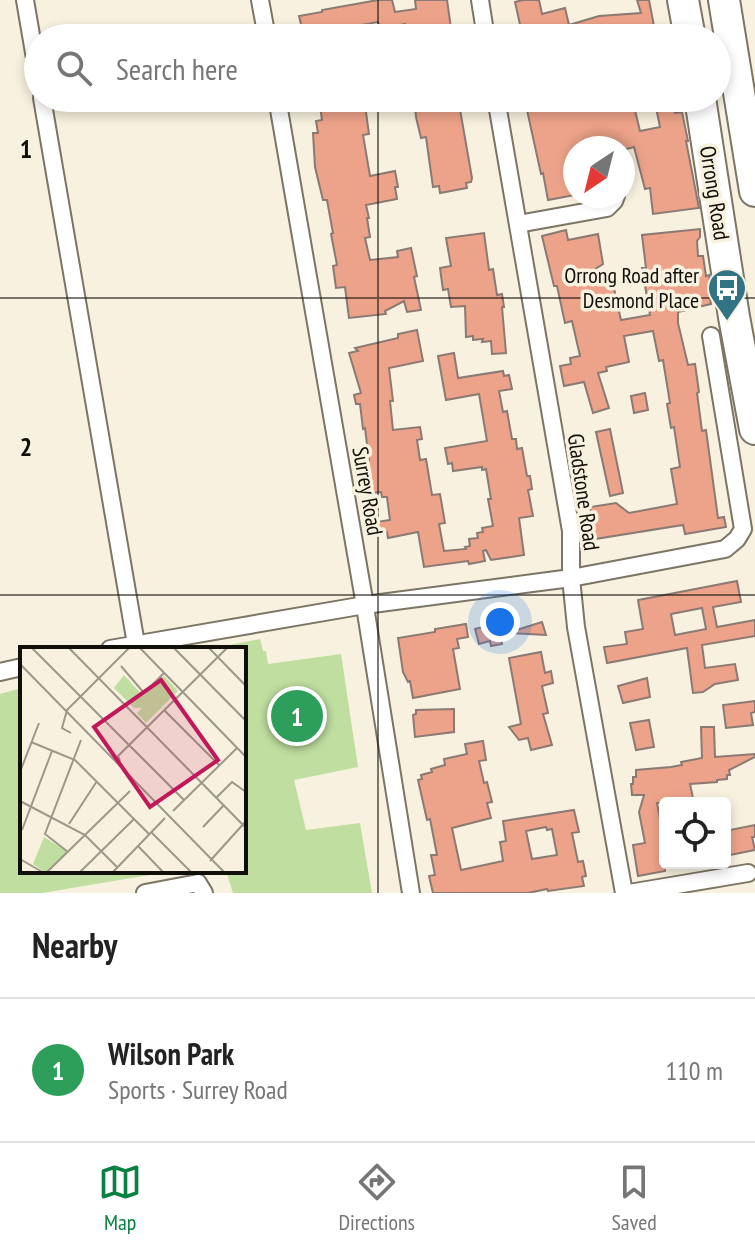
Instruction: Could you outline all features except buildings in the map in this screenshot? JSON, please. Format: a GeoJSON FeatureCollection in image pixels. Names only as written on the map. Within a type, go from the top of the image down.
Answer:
{"type":"FeatureCollection","features":[{"type":"Feature","properties":{"kind":"highway"},"geometry":{"type":"LineString","coordinates":[[683,0],[687,24]]}},
{"type":"Feature","properties":{"kind":"highway","name":"Orrong Road"},"geometry":{"type":"LineString","coordinates":[[724,0],[728,24]]}},
{"type":"Feature","properties":{"kind":"highway","name":"Orrong Road"},"geometry":{"type":"LineString","coordinates":[[731,43],[755,191]]}},
{"type":"Feature","properties":{"kind":"highway","name":"Orrong Road"},"geometry":{"type":"LineString","coordinates":[[702,112],[755,429]]}},
{"type":"Feature","properties":{"kind":"street"},"geometry":{"type":"LineString","coordinates":[[25,0],[29,24]]}},
{"type":"Feature","properties":{"kind":"street"},"geometry":{"type":"LineString","coordinates":[[260,0],[264,24]]}},
{"type":"Feature","properties":{"kind":"street"},"geometry":{"type":"LineString","coordinates":[[480,0],[484,24]]}},
{"type":"Feature","properties":{"kind":"street"},"geometry":{"type":"LineString","coordinates":[[44,112],[136,644]]}},
{"type":"Feature","properties":{"kind":"street","name":"Surrey Road"},"geometry":{"type":"LineString","coordinates":[[279,112],[365,605],[411,893]]}},
{"type":"Feature","properties":{"kind":"street","name":"Gladstone Road"},"geometry":{"type":"LineString","coordinates":[[498,112],[571,531],[571,578],[576,627],[626,893]]}},
{"type":"Feature","properties":{"kind":"street"},"geometry":{"type":"LineString","coordinates":[[518,224],[607,208]]}},
{"type":"Feature","properties":{"kind":"street"},"geometry":{"type":"LineString","coordinates":[[120,647],[365,605],[571,578],[725,549],[743,529],[711,336]]}},
{"type":"Feature","properties":{"kind":"street"},"geometry":{"type":"LineString","coordinates":[[0,672],[20,667]]}},
{"type":"Feature","properties":{"kind":"street"},"geometry":{"type":"LineString","coordinates":[[626,893],[748,873]]}},
{"type":"Feature","properties":{"kind":"street"},"geometry":{"type":"LineString","coordinates":[[145,893],[198,883],[204,893]]}},
{"type":"Feature","properties":{"kind":"green space"},"geometry":{"type":"Polygon","coordinates":[[[260,639],[268,664],[341,654],[358,767],[294,780],[306,830],[360,823],[372,893],[233,893],[227,873],[246,873],[246,647],[220,647],[260,639]]]}},
{"type":"Feature","properties":{"kind":"green space"},"geometry":{"type":"Polygon","coordinates":[[[20,689],[20,873],[161,873],[42,893],[0,893],[0,694],[20,689]]]}},
{"type":"Feature","properties":{"kind":"place","name":"Orrong Road after Desmond Place"},"geometry":{"type":"Point","coordinates":[727,322]}},
{"type":"Feature","properties":{"kind":"place","name":"Wilson Park"},"geometry":{"type":"Point","coordinates":[297,716]}}]}
